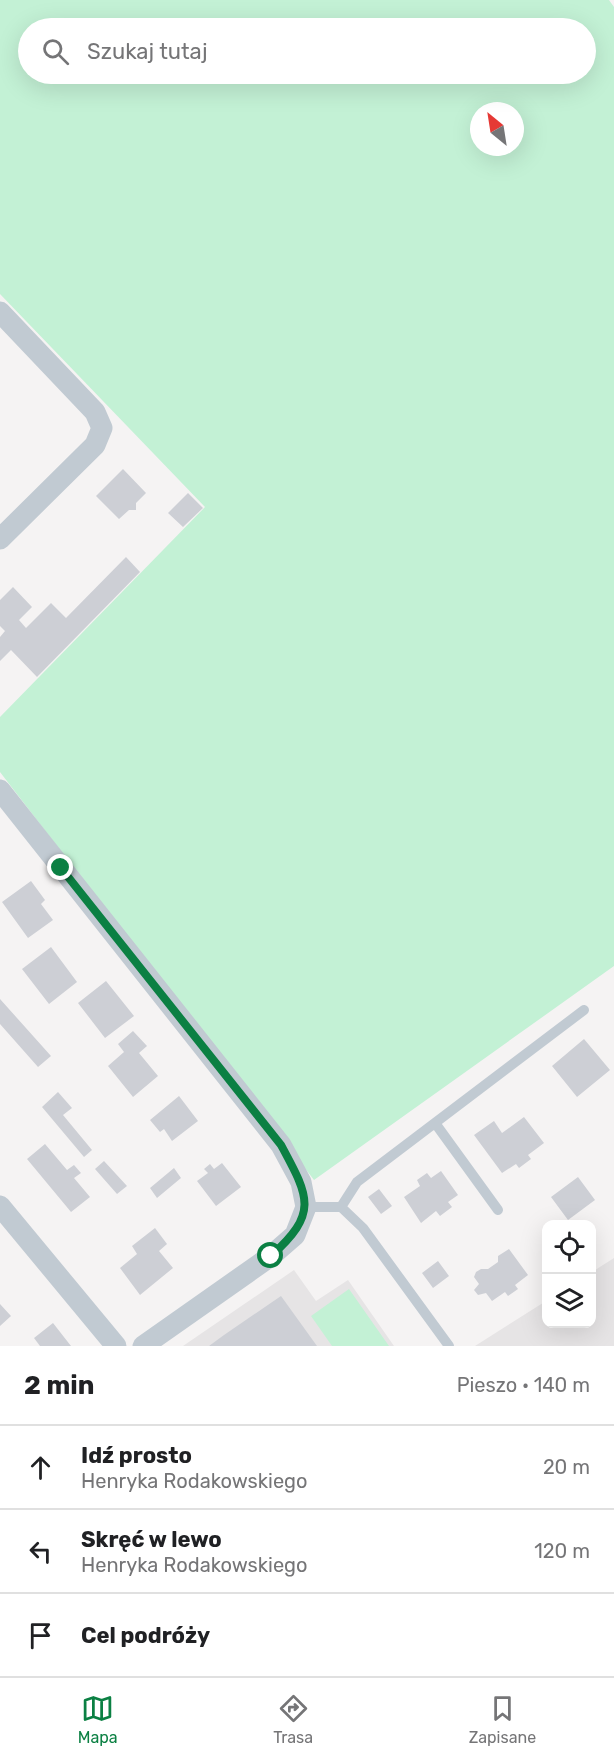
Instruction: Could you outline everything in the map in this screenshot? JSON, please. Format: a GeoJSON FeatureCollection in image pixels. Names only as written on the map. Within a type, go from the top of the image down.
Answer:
{"type":"FeatureCollection","features":[{"type":"Feature","properties":{"kind":"street"},"geometry":{"type":"LineString","coordinates":[[0,312],[95,412],[102,428],[95,445],[0,539]]}},
{"type":"Feature","properties":{"kind":"street"},"geometry":{"type":"LineString","coordinates":[[0,790],[281,1145],[301,1182],[306,1207],[295,1234],[271,1256],[143,1346]]}},
{"type":"Feature","properties":{"kind":"street"},"geometry":{"type":"LineString","coordinates":[[0,1206],[116,1346]]}},
{"type":"Feature","properties":{"kind":"lane"},"geometry":{"type":"LineString","coordinates":[[341,1207],[357,1182],[584,1010]]}},
{"type":"Feature","properties":{"kind":"lane"},"geometry":{"type":"LineString","coordinates":[[435,1123],[498,1210]]}},
{"type":"Feature","properties":{"kind":"lane"},"geometry":{"type":"LineString","coordinates":[[306,1207],[341,1207],[363,1228],[449,1346]]}},
{"type":"Feature","properties":{"kind":"shaded area"},"geometry":{"type":"Polygon","coordinates":[[[614,1258],[614,1346],[475,1346],[542,1304],[542,1328],[596,1328],[596,1269],[614,1258]]]}},
{"type":"Feature","properties":{"kind":"shaded area"},"geometry":{"type":"Polygon","coordinates":[[[294,1270],[316,1301],[348,1280],[394,1346],[183,1346],[294,1270]]]}},
{"type":"Feature","properties":{"kind":"green space"},"geometry":{"type":"Polygon","coordinates":[[[0,0],[609,0],[614,7],[614,966],[314,1180],[0,772],[0,717],[205,507],[0,294],[0,0]]]}},
{"type":"Feature","properties":{"kind":"green space"},"geometry":{"type":"Polygon","coordinates":[[[349,1289],[389,1346],[332,1346],[311,1316],[349,1289]]]}},
{"type":"Feature","properties":{"kind":"building"},"geometry":{"type":"Polygon","coordinates":[[[123,469],[146,493],[136,503],[136,510],[129,510],[119,519],[96,496],[123,469]]]}},
{"type":"Feature","properties":{"kind":"building"},"geometry":{"type":"Polygon","coordinates":[[[188,493],[203,508],[183,527],[168,513],[188,493]]]}},
{"type":"Feature","properties":{"kind":"building"},"geometry":{"type":"Polygon","coordinates":[[[126,557],[140,572],[37,677],[11,650],[0,661],[0,637],[5,631],[0,626],[0,600],[13,587],[32,607],[19,620],[26,628],[51,603],[66,618],[126,557]]]}},
{"type":"Feature","properties":{"kind":"building"},"geometry":{"type":"Polygon","coordinates":[[[31,881],[45,900],[41,904],[53,920],[28,938],[2,902],[31,881]]]}},
{"type":"Feature","properties":{"kind":"building"},"geometry":{"type":"Polygon","coordinates":[[[51,947],[77,982],[49,1004],[22,969],[51,947]]]}},
{"type":"Feature","properties":{"kind":"building"},"geometry":{"type":"Polygon","coordinates":[[[106,981],[134,1016],[105,1038],[78,1003],[106,981]]]}},
{"type":"Feature","properties":{"kind":"building"},"geometry":{"type":"Polygon","coordinates":[[[0,999],[51,1056],[38,1067],[0,1024],[0,999]]]}},
{"type":"Feature","properties":{"kind":"building"},"geometry":{"type":"Polygon","coordinates":[[[133,1031],[147,1046],[139,1053],[158,1076],[133,1097],[108,1066],[124,1052],[118,1044],[133,1031]]]}},
{"type":"Feature","properties":{"kind":"building"},"geometry":{"type":"Polygon","coordinates":[[[584,1039],[610,1070],[577,1097],[552,1066],[584,1039]]]}},
{"type":"Feature","properties":{"kind":"building"},"geometry":{"type":"Polygon","coordinates":[[[58,1092],[72,1108],[63,1115],[92,1150],[84,1157],[42,1107],[58,1092]]]}},
{"type":"Feature","properties":{"kind":"building"},"geometry":{"type":"Polygon","coordinates":[[[179,1096],[198,1121],[172,1141],[164,1129],[160,1132],[150,1120],[179,1096]]]}},
{"type":"Feature","properties":{"kind":"building"},"geometry":{"type":"Polygon","coordinates":[[[524,1117],[544,1143],[528,1155],[531,1159],[519,1168],[516,1164],[502,1173],[474,1135],[494,1121],[502,1133],[524,1117]]]}},
{"type":"Feature","properties":{"kind":"building"},"geometry":{"type":"Polygon","coordinates":[[[45,1144],[67,1170],[74,1165],[81,1173],[74,1178],[90,1197],[71,1212],[27,1159],[45,1144]]]}},
{"type":"Feature","properties":{"kind":"building"},"geometry":{"type":"Polygon","coordinates":[[[104,1161],[127,1186],[117,1194],[95,1169],[104,1161]]]}},
{"type":"Feature","properties":{"kind":"building"},"geometry":{"type":"Polygon","coordinates":[[[222,1163],[241,1187],[216,1206],[197,1181],[208,1173],[204,1169],[210,1164],[214,1169],[222,1163]]]}},
{"type":"Feature","properties":{"kind":"building"},"geometry":{"type":"Polygon","coordinates":[[[174,1168],[181,1178],[157,1198],[150,1188],[174,1168]]]}},
{"type":"Feature","properties":{"kind":"building"},"geometry":{"type":"Polygon","coordinates":[[[441,1171],[458,1195],[448,1202],[452,1207],[440,1216],[436,1211],[421,1223],[404,1197],[420,1186],[417,1180],[427,1173],[431,1178],[441,1171]]]}},
{"type":"Feature","properties":{"kind":"building"},"geometry":{"type":"Polygon","coordinates":[[[578,1177],[595,1200],[568,1220],[551,1197],[578,1177]]]}},
{"type":"Feature","properties":{"kind":"building"},"geometry":{"type":"Polygon","coordinates":[[[379,1189],[392,1206],[381,1214],[368,1197],[379,1189]]]}},
{"type":"Feature","properties":{"kind":"building"},"geometry":{"type":"Polygon","coordinates":[[[155,1228],[167,1244],[159,1251],[173,1268],[140,1295],[120,1268],[137,1254],[132,1246],[155,1228]]]}},
{"type":"Feature","properties":{"kind":"building"},"geometry":{"type":"Polygon","coordinates":[[[509,1249],[528,1275],[515,1285],[518,1289],[508,1296],[505,1292],[492,1301],[486,1293],[478,1295],[474,1290],[479,1284],[474,1277],[476,1272],[488,1269],[498,1262],[498,1256],[509,1249]]]}},
{"type":"Feature","properties":{"kind":"building"},"geometry":{"type":"Polygon","coordinates":[[[438,1261],[449,1276],[433,1288],[422,1273],[438,1261]]]}},
{"type":"Feature","properties":{"kind":"building"},"geometry":{"type":"Polygon","coordinates":[[[281,1296],[317,1346],[209,1346],[224,1335],[281,1296]]]}},
{"type":"Feature","properties":{"kind":"building"},"geometry":{"type":"Polygon","coordinates":[[[0,1304],[11,1316],[0,1326],[0,1304]]]}},
{"type":"Feature","properties":{"kind":"building"},"geometry":{"type":"Polygon","coordinates":[[[53,1323],[71,1346],[40,1346],[34,1338],[53,1323]]]}},
{"type":"Feature","properties":{"kind":"route"},"geometry":{"type":"LineString","coordinates":[[61,868],[281,1145],[301,1182],[306,1207],[295,1234],[271,1256]]}}]}
